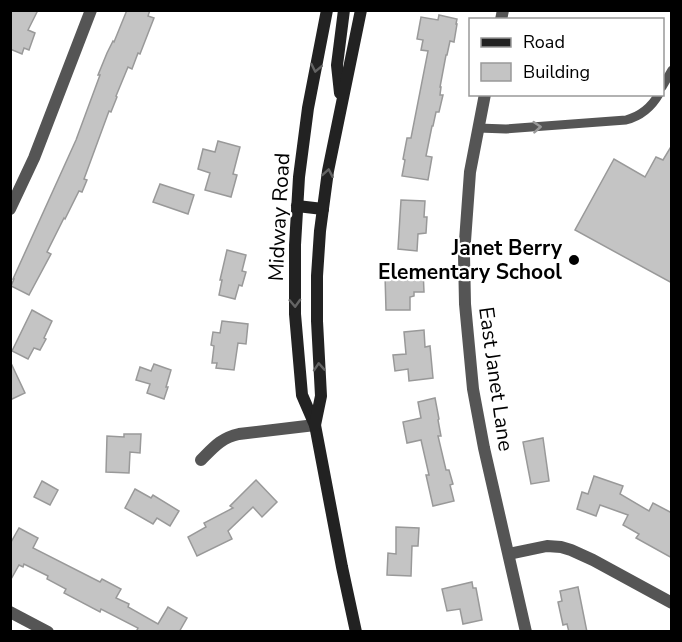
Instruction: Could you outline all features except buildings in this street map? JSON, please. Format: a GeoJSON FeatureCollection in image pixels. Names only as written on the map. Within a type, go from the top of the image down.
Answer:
{"type":"FeatureCollection","features":[{"type":"Feature","properties":{"kind":"main road","name":"Midway Road"},"geometry":{"type":"LineString","coordinates":[[327,10],[308,108],[300,165],[294,280],[302,395],[315,425],[356,632]]}},
{"type":"Feature","properties":{"kind":"main road"},"geometry":{"type":"LineString","coordinates":[[341,106],[338,65],[344,10]]}},
{"type":"Feature","properties":{"kind":"main road","name":"Midway Road"},"geometry":{"type":"LineString","coordinates":[[315,425],[321,396],[316,321],[317,276],[323,209],[328,171],[361,10]]}},
{"type":"Feature","properties":{"kind":"main road"},"geometry":{"type":"LineString","coordinates":[[297,206],[323,209]]}},
{"type":"Feature","properties":{"kind":"street"},"geometry":{"type":"LineString","coordinates":[[10,209],[34,158],[91,10]]}},
{"type":"Feature","properties":{"kind":"street","name":"East Janet Lane"},"geometry":{"type":"LineString","coordinates":[[485,96],[470,172],[464,255],[465,304],[473,388],[484,448],[526,632]]}},
{"type":"Feature","properties":{"kind":"street"},"geometry":{"type":"LineString","coordinates":[[201,460],[218,442],[230,436],[315,425]]}},
{"type":"Feature","properties":{"kind":"street"},"geometry":{"type":"LineString","coordinates":[[509,554],[547,546],[571,550],[672,603]]}},
{"type":"Feature","properties":{"kind":"street"},"geometry":{"type":"LineString","coordinates":[[10,612],[48,632]]}},
{"type":"Feature","properties":{"kind":"lane"},"geometry":{"type":"LineString","coordinates":[[664,85],[672,70]]}},
{"type":"Feature","properties":{"kind":"lane"},"geometry":{"type":"LineString","coordinates":[[478,128],[506,129],[626,120],[641,115],[658,96]]}},
{"type":"Feature","properties":{"kind":"place","name":"Janet Berry Elementary School"},"geometry":{"type":"Point","coordinates":[574,260]}}]}
